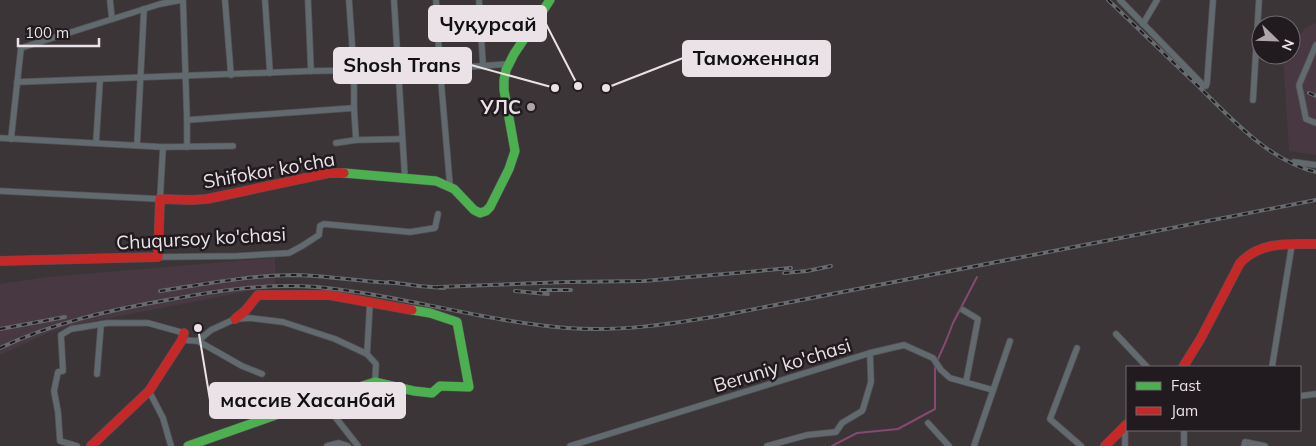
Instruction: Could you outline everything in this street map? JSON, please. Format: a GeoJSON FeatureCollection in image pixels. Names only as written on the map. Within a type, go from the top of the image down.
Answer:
{"type":"FeatureCollection","features":[{"type":"Feature","properties":{"kind":"street"},"geometry":{"type":"LineString","coordinates":[[110,0],[112,19]]}},
{"type":"Feature","properties":{"kind":"street"},"geometry":{"type":"LineString","coordinates":[[11,139],[21,48],[168,1],[182,0],[187,147]]}},
{"type":"Feature","properties":{"kind":"street"},"geometry":{"type":"LineString","coordinates":[[226,0],[231,75]]}},
{"type":"Feature","properties":{"kind":"street"},"geometry":{"type":"LineString","coordinates":[[265,0],[270,73]]}},
{"type":"Feature","properties":{"kind":"street"},"geometry":{"type":"LineString","coordinates":[[308,0],[311,71]]}},
{"type":"Feature","properties":{"kind":"street"},"geometry":{"type":"LineString","coordinates":[[349,0],[356,140]]}},
{"type":"Feature","properties":{"kind":"street"},"geometry":{"type":"LineString","coordinates":[[394,0],[404,179]]}},
{"type":"Feature","properties":{"kind":"street"},"geometry":{"type":"LineString","coordinates":[[436,0],[450,186],[470,208],[483,213],[487,210],[513,158],[514,143],[504,87],[504,77],[508,64],[550,0]]}},
{"type":"Feature","properties":{"kind":"street"},"geometry":{"type":"LineString","coordinates":[[479,0],[483,66]]}},
{"type":"Feature","properties":{"kind":"street"},"geometry":{"type":"LineString","coordinates":[[1120,0],[1206,86],[1208,83],[1212,0]]}},
{"type":"Feature","properties":{"kind":"street"},"geometry":{"type":"LineString","coordinates":[[1143,24],[1156,0]]}},
{"type":"Feature","properties":{"kind":"street"},"geometry":{"type":"LineString","coordinates":[[1253,100],[1259,0]]}},
{"type":"Feature","properties":{"kind":"street"},"geometry":{"type":"LineString","coordinates":[[137,145],[144,9]]}},
{"type":"Feature","properties":{"kind":"street"},"geometry":{"type":"LineString","coordinates":[[1316,45],[1299,85],[1306,119],[1316,123]]}},
{"type":"Feature","properties":{"kind":"street"},"geometry":{"type":"LineString","coordinates":[[17,82],[311,71],[354,72],[440,69],[508,64]]}},
{"type":"Feature","properties":{"kind":"street"},"geometry":{"type":"LineString","coordinates":[[96,144],[100,80]]}},
{"type":"Feature","properties":{"kind":"street"},"geometry":{"type":"LineString","coordinates":[[187,120],[354,108]]}},
{"type":"Feature","properties":{"kind":"street"},"geometry":{"type":"LineString","coordinates":[[0,138],[163,148],[233,146]]}},
{"type":"Feature","properties":{"kind":"street"},"geometry":{"type":"LineString","coordinates":[[336,143],[356,140],[402,139]]}},
{"type":"Feature","properties":{"kind":"street"},"geometry":{"type":"LineString","coordinates":[[158,257],[163,148]]}},
{"type":"Feature","properties":{"kind":"street"},"geometry":{"type":"LineString","coordinates":[[1294,162],[1316,165]]}},
{"type":"Feature","properties":{"kind":"street","name":"Shifokor ko'cha"},"geometry":{"type":"LineString","coordinates":[[160,198],[191,200],[207,198],[329,173],[428,180],[450,186]]}},
{"type":"Feature","properties":{"kind":"street"},"geometry":{"type":"LineString","coordinates":[[0,192],[160,198]]}},
{"type":"Feature","properties":{"kind":"street","name":"Chuqursoy ko'chasi"},"geometry":{"type":"LineString","coordinates":[[0,262],[237,256],[289,252],[319,235],[320,226],[324,224],[410,232],[433,229],[436,226],[438,214]]}},
{"type":"Feature","properties":{"kind":"street"},"geometry":{"type":"LineString","coordinates":[[1184,366],[1201,338],[1243,259],[1250,252],[1260,248],[1292,244],[1316,244]]}},
{"type":"Feature","properties":{"kind":"street"},"geometry":{"type":"LineString","coordinates":[[1272,366],[1292,244]]}},
{"type":"Feature","properties":{"kind":"street"},"geometry":{"type":"LineString","coordinates":[[188,446],[375,382],[432,393],[440,386],[469,386],[457,322],[430,313],[329,295],[258,295],[244,313],[210,330],[198,341]]}},
{"type":"Feature","properties":{"kind":"street"},"geometry":{"type":"LineString","coordinates":[[367,354],[370,302]]}},
{"type":"Feature","properties":{"kind":"street"},"geometry":{"type":"LineString","coordinates":[[963,310],[978,319],[966,382]]}},
{"type":"Feature","properties":{"kind":"street"},"geometry":{"type":"LineString","coordinates":[[235,319],[250,318],[283,322],[335,340],[367,354],[376,364],[375,382]]}},
{"type":"Feature","properties":{"kind":"street"},"geometry":{"type":"LineString","coordinates":[[76,446],[60,441],[54,391],[58,372],[63,371],[61,335],[70,329],[108,323],[148,323],[198,341],[242,366],[262,374]]}},
{"type":"Feature","properties":{"kind":"street"},"geometry":{"type":"LineString","coordinates":[[97,374],[101,324]]}},
{"type":"Feature","properties":{"kind":"street"},"geometry":{"type":"LineString","coordinates":[[1116,334],[1146,366]]}},
{"type":"Feature","properties":{"kind":"street"},"geometry":{"type":"LineString","coordinates":[[91,446],[149,391],[183,337]]}},
{"type":"Feature","properties":{"kind":"street"},"geometry":{"type":"LineString","coordinates":[[974,446],[1010,341]]}},
{"type":"Feature","properties":{"kind":"street","name":"Beruniy ko'chasi"},"geometry":{"type":"LineString","coordinates":[[570,446],[904,344],[933,358],[941,370],[950,378],[994,390]]}},
{"type":"Feature","properties":{"kind":"street"},"geometry":{"type":"LineString","coordinates":[[1077,348],[1050,419],[1081,446]]}},
{"type":"Feature","properties":{"kind":"street"},"geometry":{"type":"LineString","coordinates":[[767,446],[807,435],[836,432],[842,424],[862,411],[871,382],[870,353]]}},
{"type":"Feature","properties":{"kind":"street"},"geometry":{"type":"LineString","coordinates":[[149,391],[163,418],[171,446]]}},
{"type":"Feature","properties":{"kind":"street"},"geometry":{"type":"LineString","coordinates":[[1301,396],[1316,394]]}},
{"type":"Feature","properties":{"kind":"street"},"geometry":{"type":"LineString","coordinates":[[321,399],[358,446]]}},
{"type":"Feature","properties":{"kind":"street"},"geometry":{"type":"LineString","coordinates":[[928,423],[949,446]]}},
{"type":"Feature","properties":{"kind":"street"},"geometry":{"type":"LineString","coordinates":[[1105,446],[1126,425]]}},
{"type":"Feature","properties":{"kind":"street"},"geometry":{"type":"LineString","coordinates":[[1125,446],[1126,425]]}},
{"type":"Feature","properties":{"kind":"street"},"geometry":{"type":"LineString","coordinates":[[1184,431],[1184,446]]}},
{"type":"Feature","properties":{"kind":"street"},"geometry":{"type":"LineString","coordinates":[[1244,446],[1245,442],[1265,446]]}},
{"type":"Feature","properties":{"kind":"street"},"geometry":{"type":"LineString","coordinates":[[327,446],[339,443],[348,446]]}},
{"type":"Feature","properties":{"kind":"shaded area"},"geometry":{"type":"Polygon","coordinates":[[[1316,23],[1316,155],[1289,151],[1283,65],[1301,65],[1301,33],[1305,28],[1316,23]]]}},
{"type":"Feature","properties":{"kind":"shaded area"},"geometry":{"type":"Polygon","coordinates":[[[275,258],[275,286],[68,326],[0,355],[0,284],[47,277],[275,258]]]}},
{"type":"Feature","properties":{"kind":"waterway"},"geometry":{"type":"LineString","coordinates":[[938,359],[953,323],[977,277]]}},
{"type":"Feature","properties":{"kind":"waterway"},"geometry":{"type":"LineString","coordinates":[[832,446],[857,433],[898,429],[935,409],[935,367]]}},
{"type":"Feature","properties":{"kind":"railway"},"geometry":{"type":"LineString","coordinates":[[1108,0],[1250,135],[1281,158],[1316,172]]}},
{"type":"Feature","properties":{"kind":"railway"},"geometry":{"type":"LineString","coordinates":[[1309,93],[1316,96]]}},
{"type":"Feature","properties":{"kind":"railway"},"geometry":{"type":"LineString","coordinates":[[0,348],[61,324],[124,308],[223,291],[279,286],[317,287],[348,291],[535,325],[587,329],[646,326],[724,315],[1316,200]]}},
{"type":"Feature","properties":{"kind":"railway"},"geometry":{"type":"LineString","coordinates":[[784,273],[831,266]]}},
{"type":"Feature","properties":{"kind":"railway"},"geometry":{"type":"LineString","coordinates":[[438,287],[644,281],[791,268]]}},
{"type":"Feature","properties":{"kind":"railway"},"geometry":{"type":"LineString","coordinates":[[160,291],[228,280],[280,275],[396,283]]}},
{"type":"Feature","properties":{"kind":"railway"},"geometry":{"type":"LineString","coordinates":[[389,282],[444,288]]}},
{"type":"Feature","properties":{"kind":"railway"},"geometry":{"type":"LineString","coordinates":[[541,290],[571,290]]}},
{"type":"Feature","properties":{"kind":"railway"},"geometry":{"type":"LineString","coordinates":[[515,291],[548,294]]}},
{"type":"Feature","properties":{"kind":"railway"},"geometry":{"type":"LineString","coordinates":[[0,329],[65,317]]}},
{"type":"Feature","properties":{"kind":"traffic: fast"},"geometry":{"type":"LineString","coordinates":[[344,173],[436,181],[454,189],[474,210],[480,213],[486,211],[490,207],[509,169],[515,151],[504,90],[506,70],[514,54],[550,0]]}},
{"type":"Feature","properties":{"kind":"traffic: fast"},"geometry":{"type":"LineString","coordinates":[[188,446],[375,382],[432,393],[440,386],[469,387],[457,322],[430,313],[412,310]]}},
{"type":"Feature","properties":{"kind":"traffic: jam"},"geometry":{"type":"LineString","coordinates":[[0,261],[158,257],[160,199],[207,199],[329,173],[344,173]]}},
{"type":"Feature","properties":{"kind":"traffic: jam"},"geometry":{"type":"LineString","coordinates":[[1184,366],[1201,338],[1240,263],[1248,256],[1266,247],[1285,244],[1316,244]]}},
{"type":"Feature","properties":{"kind":"traffic: jam"},"geometry":{"type":"LineString","coordinates":[[235,319],[245,311],[258,295],[329,295],[412,310]]}},
{"type":"Feature","properties":{"kind":"traffic: jam"},"geometry":{"type":"LineString","coordinates":[[91,446],[149,391],[182,340],[184,333]]}},
{"type":"Feature","properties":{"kind":"traffic: jam"},"geometry":{"type":"LineString","coordinates":[[1105,446],[1126,425]]}},
{"type":"Feature","properties":{"kind":"place","name":"Чуқурсай"},"geometry":{"type":"Point","coordinates":[578,86]}},
{"type":"Feature","properties":{"kind":"place","name":"Shosh Trans"},"geometry":{"type":"Point","coordinates":[555,88]}},
{"type":"Feature","properties":{"kind":"place","name":"Таможенная"},"geometry":{"type":"Point","coordinates":[606,88]}},
{"type":"Feature","properties":{"kind":"place","name":"УЛС"},"geometry":{"type":"Point","coordinates":[531,107]}},
{"type":"Feature","properties":{"kind":"place","name":"массив Хасанбай"},"geometry":{"type":"Point","coordinates":[198,328]}}]}
